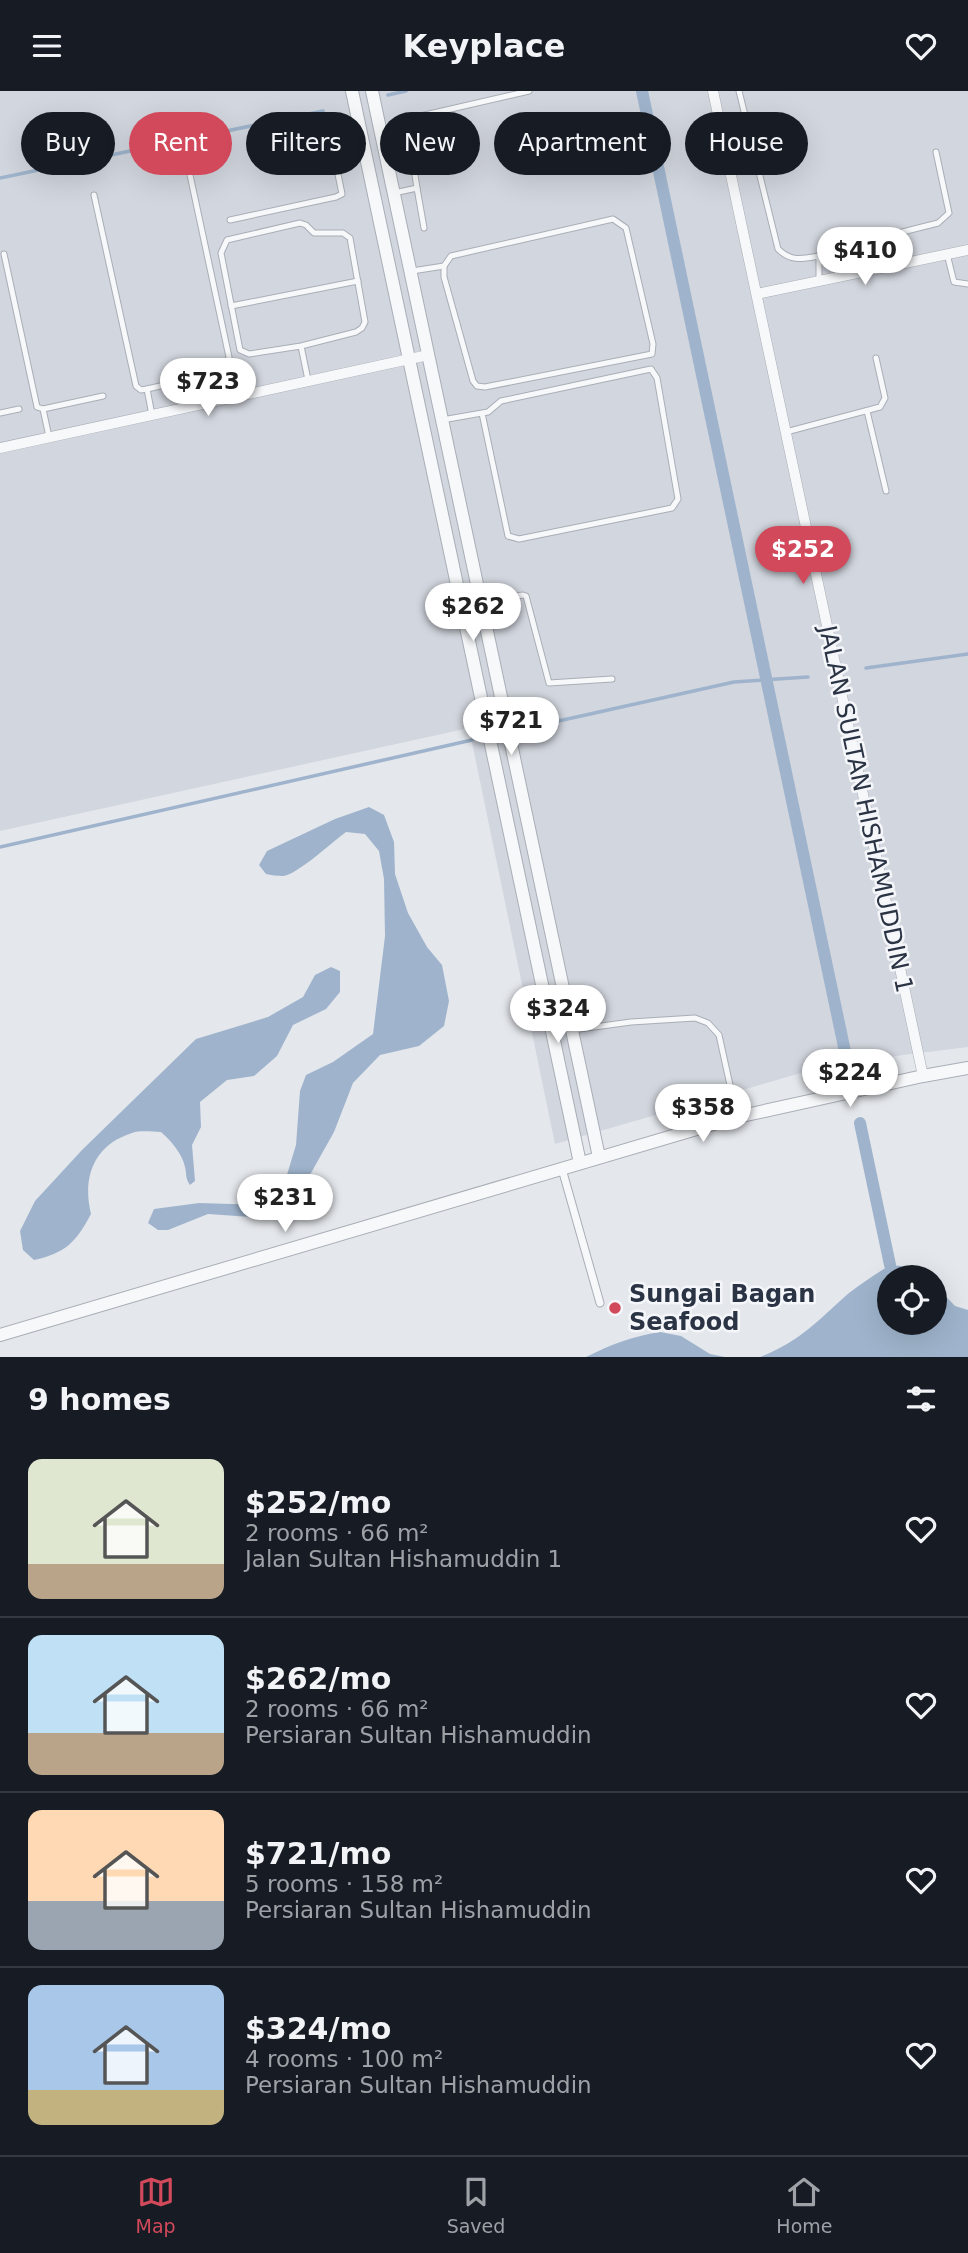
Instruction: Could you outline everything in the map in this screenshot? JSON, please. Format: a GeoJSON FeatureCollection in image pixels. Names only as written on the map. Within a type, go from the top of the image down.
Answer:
{"type":"FeatureCollection","features":[{"type":"Feature","properties":{"kind":"street"},"geometry":{"type":"LineString","coordinates":[[352,91],[356,112]]}},
{"type":"Feature","properties":{"kind":"street"},"geometry":{"type":"LineString","coordinates":[[372,91],[599,1157]]}},
{"type":"Feature","properties":{"kind":"street","name":"JALAN SULTAN HISHAMUDDIN 1"},"geometry":{"type":"LineString","coordinates":[[713,91],[923,1076]]}},
{"type":"Feature","properties":{"kind":"street"},"geometry":{"type":"LineString","coordinates":[[366,158],[580,1163]]}},
{"type":"Feature","properties":{"kind":"street"},"geometry":{"type":"LineString","coordinates":[[757,294],[968,250]]}},
{"type":"Feature","properties":{"kind":"street"},"geometry":{"type":"LineString","coordinates":[[0,448],[428,355]]}},
{"type":"Feature","properties":{"kind":"street"},"geometry":{"type":"LineString","coordinates":[[531,930],[550,925]]}},
{"type":"Feature","properties":{"kind":"street"},"geometry":{"type":"LineString","coordinates":[[0,1335],[737,1117],[968,1068]]}},
{"type":"Feature","properties":{"kind":"street"},"geometry":{"type":"LineString","coordinates":[[562,1169],[600,1303]]}},
{"type":"Feature","properties":{"kind":"lane"},"geometry":{"type":"LineString","coordinates":[[425,228],[408,130],[416,117],[529,91]]}},
{"type":"Feature","properties":{"kind":"lane"},"geometry":{"type":"LineString","coordinates":[[739,91],[778,249],[786,257],[799,260],[819,256],[839,248],[938,223],[949,213],[936,152]]}},
{"type":"Feature","properties":{"kind":"lane"},"geometry":{"type":"LineString","coordinates":[[94,195],[136,386],[141,390],[147,389],[217,373],[225,368],[229,357],[190,175]]}},
{"type":"Feature","properties":{"kind":"lane"},"geometry":{"type":"LineString","coordinates":[[230,220],[342,194],[338,175]]}},
{"type":"Feature","properties":{"kind":"lane"},"geometry":{"type":"LineString","coordinates":[[394,193],[417,188]]}},
{"type":"Feature","properties":{"kind":"lane"},"geometry":{"type":"LineString","coordinates":[[410,271],[444,266],[451,256],[614,219],[626,228],[653,344],[652,354],[477,386],[473,381],[444,277],[444,266]]}},
{"type":"Feature","properties":{"kind":"lane"},"geometry":{"type":"LineString","coordinates":[[300,223],[318,235],[347,235],[365,322],[356,332],[301,346],[243,353],[240,350],[231,306],[221,253],[227,240],[300,223]]}},
{"type":"Feature","properties":{"kind":"lane"},"geometry":{"type":"LineString","coordinates":[[4,254],[37,407],[43,409],[103,396]]}},
{"type":"Feature","properties":{"kind":"lane"},"geometry":{"type":"LineString","coordinates":[[947,254],[954,282],[968,284]]}},
{"type":"Feature","properties":{"kind":"lane"},"geometry":{"type":"LineString","coordinates":[[819,256],[819,281]]}},
{"type":"Feature","properties":{"kind":"lane"},"geometry":{"type":"LineString","coordinates":[[231,306],[358,281]]}},
{"type":"Feature","properties":{"kind":"lane"},"geometry":{"type":"LineString","coordinates":[[301,346],[308,380]]}},
{"type":"Feature","properties":{"kind":"lane"},"geometry":{"type":"LineString","coordinates":[[786,432],[880,407],[885,398],[876,358]]}},
{"type":"Feature","properties":{"kind":"lane"},"geometry":{"type":"LineString","coordinates":[[442,420],[482,413],[488,412],[501,401],[651,369],[657,378],[678,499],[672,508],[519,540],[508,536],[482,413]]}},
{"type":"Feature","properties":{"kind":"lane"},"geometry":{"type":"LineString","coordinates":[[147,389],[152,415]]}},
{"type":"Feature","properties":{"kind":"lane"},"geometry":{"type":"LineString","coordinates":[[0,413],[19,409]]}},
{"type":"Feature","properties":{"kind":"lane"},"geometry":{"type":"LineString","coordinates":[[43,409],[49,437]]}},
{"type":"Feature","properties":{"kind":"lane"},"geometry":{"type":"LineString","coordinates":[[867,411],[886,491]]}},
{"type":"Feature","properties":{"kind":"lane"},"geometry":{"type":"LineString","coordinates":[[481,601],[526,596],[549,683],[612,679]]}},
{"type":"Feature","properties":{"kind":"lane"},"geometry":{"type":"LineString","coordinates":[[572,1030],[631,1022],[695,1018],[708,1024],[719,1035],[737,1117]]}},
{"type":"Feature","properties":{"kind":"shaded area"},"geometry":{"type":"Polygon","coordinates":[[[0,91],[968,91],[968,1047],[832,1064],[555,1144],[469,728],[0,831],[0,91]]]}},
{"type":"Feature","properties":{"kind":"water"},"geometry":{"type":"Polygon","coordinates":[[[369,807],[384,815],[394,842],[395,874],[408,913],[427,947],[442,965],[449,1001],[444,1026],[419,1046],[380,1055],[353,1083],[334,1132],[311,1173],[292,1196],[273,1212],[251,1217],[208,1214],[168,1230],[158,1230],[148,1223],[154,1209],[199,1203],[265,1205],[282,1191],[296,1145],[300,1091],[306,1075],[333,1062],[373,1034],[385,936],[384,879],[379,851],[365,834],[346,832],[289,874],[266,874],[259,865],[267,851],[335,819],[369,807]]]}},
{"type":"Feature","properties":{"kind":"water"},"geometry":{"type":"Polygon","coordinates":[[[331,967],[340,971],[340,992],[326,1009],[293,1025],[277,1056],[254,1076],[227,1080],[200,1102],[201,1127],[192,1145],[195,1181],[190,1185],[181,1157],[161,1132],[143,1131],[119,1138],[100,1154],[94,1164],[88,1187],[91,1214],[75,1239],[62,1250],[34,1260],[23,1250],[20,1231],[35,1201],[82,1150],[196,1039],[268,1017],[303,997],[315,975],[331,967]]]}},
{"type":"Feature","properties":{"kind":"water"},"geometry":{"type":"Polygon","coordinates":[[[877,1274],[877,1335],[947,1335],[947,1298],[955,1306],[968,1310],[968,1357],[760,1357],[798,1337],[877,1274]]]}},
{"type":"Feature","properties":{"kind":"water"},"geometry":{"type":"Polygon","coordinates":[[[660,1332],[681,1336],[710,1354],[725,1357],[586,1357],[622,1341],[660,1332]]]}},
{"type":"Feature","properties":{"kind":"waterway"},"geometry":{"type":"LineString","coordinates":[[388,95],[406,91]]}},
{"type":"Feature","properties":{"kind":"waterway"},"geometry":{"type":"LineString","coordinates":[[642,91],[847,1061]]}},
{"type":"Feature","properties":{"kind":"waterway"},"geometry":{"type":"LineString","coordinates":[[0,178],[323,111]]}},
{"type":"Feature","properties":{"kind":"waterway"},"geometry":{"type":"LineString","coordinates":[[866,668],[968,654]]}},
{"type":"Feature","properties":{"kind":"waterway"},"geometry":{"type":"LineString","coordinates":[[536,726],[734,682],[808,677]]}},
{"type":"Feature","properties":{"kind":"waterway"},"geometry":{"type":"LineString","coordinates":[[0,847],[472,740]]}},
{"type":"Feature","properties":{"kind":"waterway"},"geometry":{"type":"LineString","coordinates":[[860,1123],[890,1265]]}},
{"type":"Feature","properties":{"kind":"place","name":"Sungai Bagan Seafood"},"geometry":{"type":"Point","coordinates":[615,1308]}}]}
